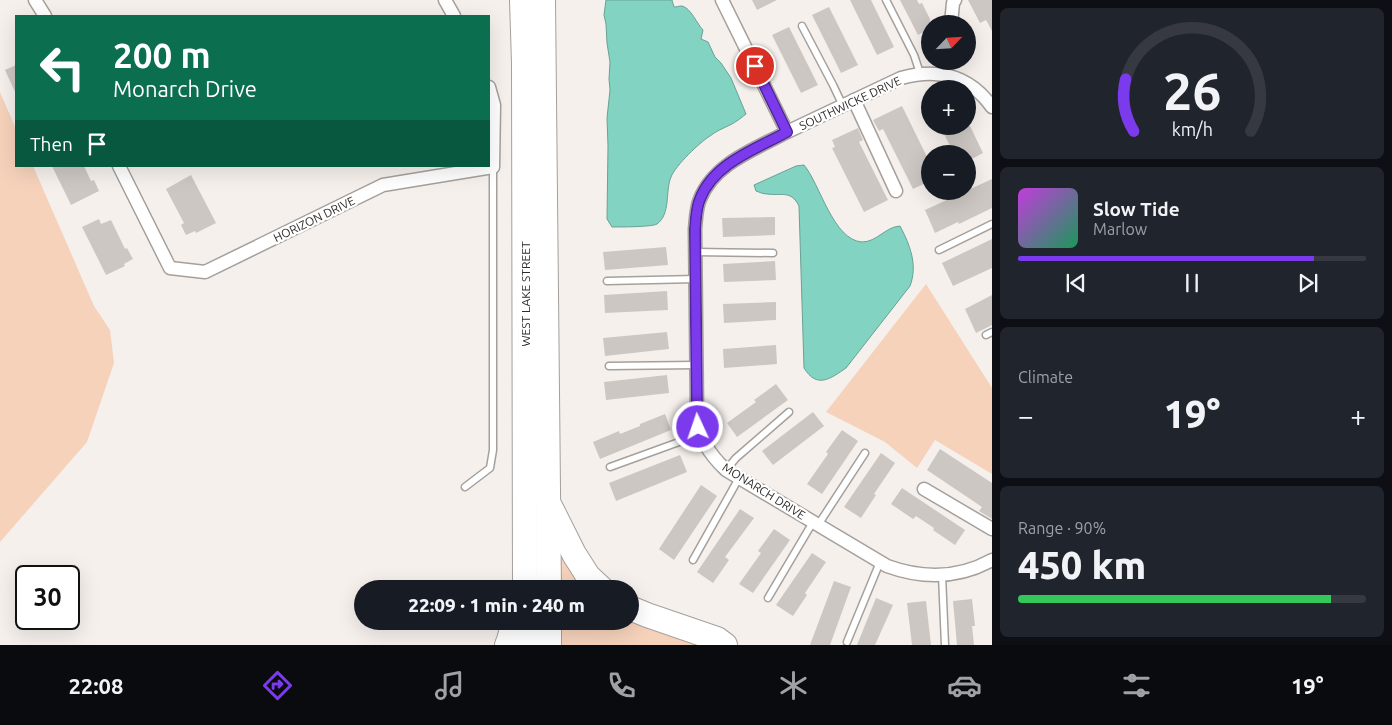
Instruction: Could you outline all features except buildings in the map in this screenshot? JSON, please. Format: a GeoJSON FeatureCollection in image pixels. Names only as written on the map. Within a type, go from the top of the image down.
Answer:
{"type":"FeatureCollection","features":[{"type":"Feature","properties":{"kind":"highway","name":"WEST LAKE STREET"},"geometry":{"type":"LineString","coordinates":[[522,0],[525,283],[524,580]]}},
{"type":"Feature","properties":{"kind":"highway","name":"WEST LAKE STREET"},"geometry":{"type":"LineString","coordinates":[[543,0],[549,580]]}},
{"type":"Feature","properties":{"kind":"highway"},"geometry":{"type":"LineString","coordinates":[[548,502],[574,554],[592,580]]}},
{"type":"Feature","properties":{"kind":"highway"},"geometry":{"type":"LineString","coordinates":[[639,612],[717,639],[725,645]]}},
{"type":"Feature","properties":{"kind":"highway"},"geometry":{"type":"LineString","coordinates":[[506,645],[512,630]]}},
{"type":"Feature","properties":{"kind":"highway"},"geometry":{"type":"LineString","coordinates":[[526,630],[527,645]]}},
{"type":"Feature","properties":{"kind":"highway"},"geometry":{"type":"LineString","coordinates":[[549,630],[549,645]]}},
{"type":"Feature","properties":{"kind":"street"},"geometry":{"type":"LineString","coordinates":[[35,0],[43,15]]}},
{"type":"Feature","properties":{"kind":"street"},"geometry":{"type":"LineString","coordinates":[[445,0],[453,15]]}},
{"type":"Feature","properties":{"kind":"street"},"geometry":{"type":"LineString","coordinates":[[722,0],[787,132]]}},
{"type":"Feature","properties":{"kind":"street"},"geometry":{"type":"LineString","coordinates":[[952,15],[955,0]]}},
{"type":"Feature","properties":{"kind":"street","name":"SOUTHWICKE DRIVE"},"geometry":{"type":"LineString","coordinates":[[787,132],[901,78],[936,70]]}},
{"type":"Feature","properties":{"kind":"street","name":"SOUTHWICKE DRIVE"},"geometry":{"type":"LineString","coordinates":[[948,70],[990,100]]}},
{"type":"Feature","properties":{"kind":"street"},"geometry":{"type":"LineString","coordinates":[[490,90],[494,105],[493,167]]}},
{"type":"Feature","properties":{"kind":"street"},"geometry":{"type":"LineString","coordinates":[[848,103],[896,191]]}},
{"type":"Feature","properties":{"kind":"street","name":"MONARCH DRIVE"},"geometry":{"type":"LineString","coordinates":[[787,132],[730,163],[713,177],[699,200],[696,215],[695,252],[697,412],[698,427],[701,434],[710,452],[726,470],[886,566],[919,575],[942,575],[975,568],[992,560]]}},
{"type":"Feature","properties":{"kind":"street","name":"HORIZON DRIVE"},"geometry":{"type":"LineString","coordinates":[[120,167],[170,268],[205,272],[383,185],[493,167]]}},
{"type":"Feature","properties":{"kind":"street"},"geometry":{"type":"LineString","coordinates":[[924,489],[992,529]]}},
{"type":"Feature","properties":{"kind":"lane"},"geometry":{"type":"LineString","coordinates":[[886,0],[914,55],[920,73]]}},
{"type":"Feature","properties":{"kind":"lane"},"geometry":{"type":"LineString","coordinates":[[802,26],[833,85],[848,103]]}},
{"type":"Feature","properties":{"kind":"lane"},"geometry":{"type":"LineString","coordinates":[[464,487],[490,468],[493,450],[493,167]]}},
{"type":"Feature","properties":{"kind":"lane"},"geometry":{"type":"LineString","coordinates":[[939,250],[992,224]]}},
{"type":"Feature","properties":{"kind":"lane"},"geometry":{"type":"LineString","coordinates":[[695,252],[773,253]]}},
{"type":"Feature","properties":{"kind":"lane"},"geometry":{"type":"LineString","coordinates":[[607,281],[696,279]]}},
{"type":"Feature","properties":{"kind":"lane"},"geometry":{"type":"LineString","coordinates":[[608,366],[696,365]]}},
{"type":"Feature","properties":{"kind":"lane"},"geometry":{"type":"LineString","coordinates":[[726,470],[736,458],[789,412]]}},
{"type":"Feature","properties":{"kind":"lane"},"geometry":{"type":"LineString","coordinates":[[610,468],[701,434]]}},
{"type":"Feature","properties":{"kind":"lane"},"geometry":{"type":"LineString","coordinates":[[768,598],[816,524],[865,454]]}},
{"type":"Feature","properties":{"kind":"lane"},"geometry":{"type":"LineString","coordinates":[[693,560],[739,478]]}},
{"type":"Feature","properties":{"kind":"lane"},"geometry":{"type":"LineString","coordinates":[[847,642],[880,562]]}},
{"type":"Feature","properties":{"kind":"lane"},"geometry":{"type":"LineString","coordinates":[[942,575],[945,645]]}},
{"type":"Feature","properties":{"kind":"shaded area"},"geometry":{"type":"Polygon","coordinates":[[[606,0],[672,0],[674,7],[685,7],[703,30],[701,39],[708,42],[715,57],[731,78],[746,114],[705,139],[678,167],[669,183],[664,214],[661,220],[654,225],[612,227],[607,219],[607,118],[610,62],[604,15],[606,0]]]}},
{"type":"Feature","properties":{"kind":"shaded area"},"geometry":{"type":"Polygon","coordinates":[[[0,92],[15,127],[15,167],[33,167],[94,306],[110,330],[114,363],[87,442],[0,542],[0,92]]]}},
{"type":"Feature","properties":{"kind":"shaded area"},"geometry":{"type":"Polygon","coordinates":[[[804,165],[828,210],[843,232],[852,239],[862,242],[872,240],[890,229],[900,226],[910,248],[913,263],[910,286],[846,368],[835,376],[824,380],[814,378],[804,368],[799,206],[789,196],[756,191],[754,185],[796,166],[804,165]]]}},
{"type":"Feature","properties":{"kind":"shaded area"},"geometry":{"type":"Polygon","coordinates":[[[926,284],[992,388],[992,474],[935,440],[917,468],[885,442],[826,412],[926,284]]]}},
{"type":"Feature","properties":{"kind":"shaded area"},"geometry":{"type":"Polygon","coordinates":[[[561,546],[586,580],[561,580],[561,546]]]}},
{"type":"Feature","properties":{"kind":"shaded area"},"geometry":{"type":"Polygon","coordinates":[[[639,619],[708,645],[561,645],[561,630],[639,630],[639,619]]]}},
{"type":"Feature","properties":{"kind":"route"},"geometry":{"type":"LineString","coordinates":[[698,427],[695,229],[699,200],[713,177],[721,169],[787,132],[755,66]]}}]}
